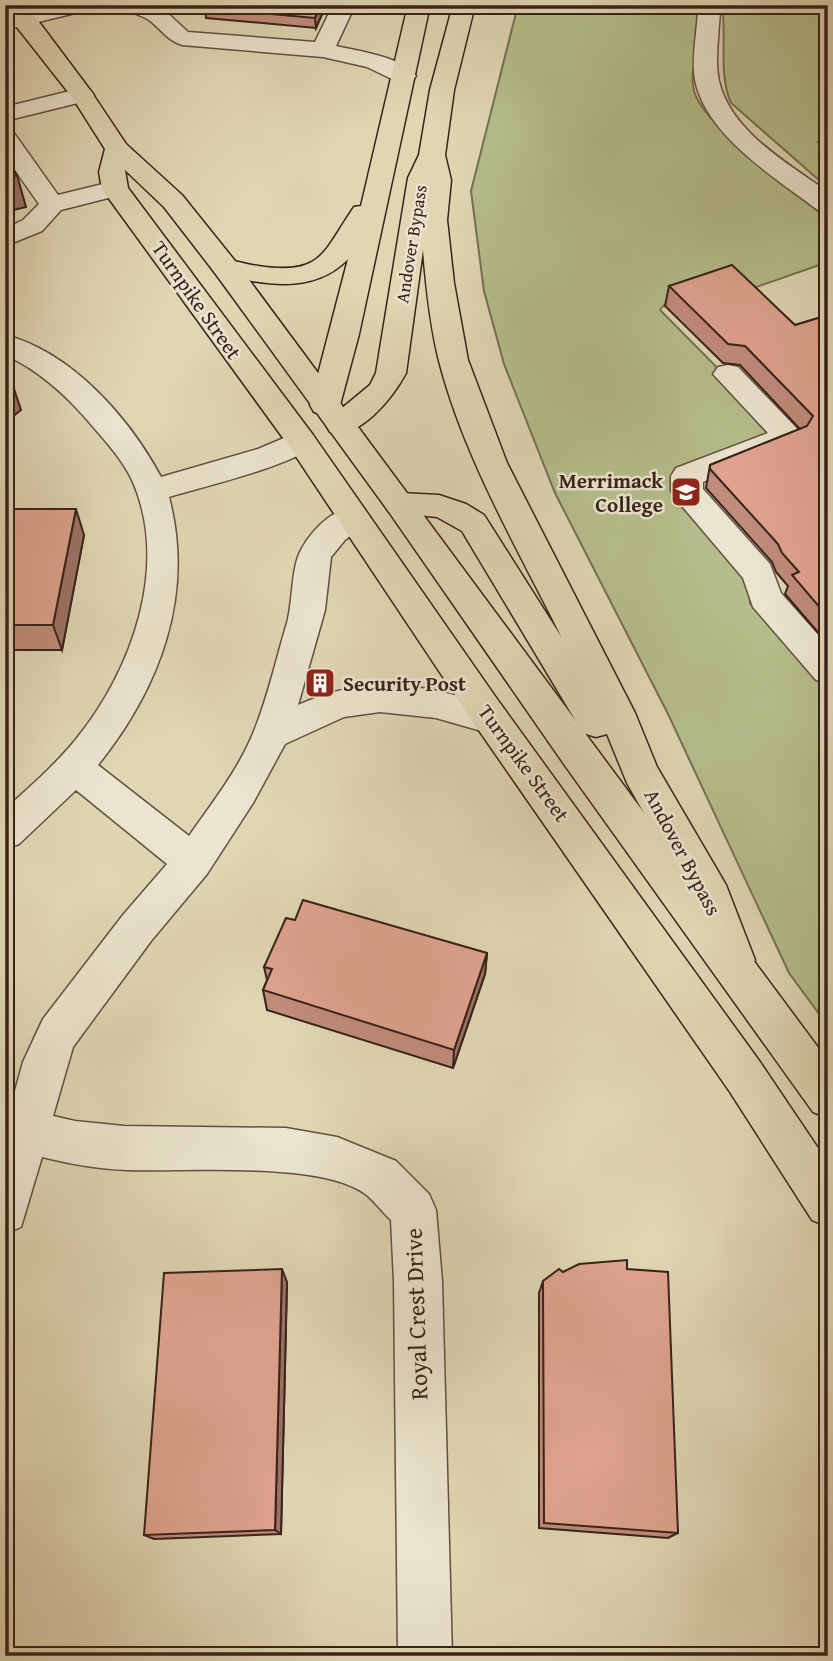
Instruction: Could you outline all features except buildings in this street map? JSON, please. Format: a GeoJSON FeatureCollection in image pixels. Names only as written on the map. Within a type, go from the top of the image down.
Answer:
{"type":"FeatureCollection","features":[{"type":"Feature","properties":{"kind":"main road","name":"Andover Bypass"},"geometry":{"type":"LineString","coordinates":[[419,5],[335,375],[333,415],[381,391],[391,373],[421,178],[432,155],[442,90],[464,5]]}},
{"type":"Feature","properties":{"kind":"main road","name":"Turnpike Street"},"geometry":{"type":"LineString","coordinates":[[14,16],[82,95],[117,149],[173,201],[225,267],[400,504],[579,756],[828,1097]]}},
{"type":"Feature","properties":{"kind":"main road"},"geometry":{"type":"LineString","coordinates":[[116,189],[111,172],[117,149]]}},
{"type":"Feature","properties":{"kind":"main road"},"geometry":{"type":"LineString","coordinates":[[432,155],[438,180],[435,249],[453,360],[491,463],[617,713],[640,772]]}},
{"type":"Feature","properties":{"kind":"main road","name":"Turnpike Street"},"geometry":{"type":"LineString","coordinates":[[116,189],[302,442],[492,720],[685,990],[828,1204]]}},
{"type":"Feature","properties":{"kind":"main road"},"geometry":{"type":"LineString","coordinates":[[225,267],[274,277],[313,271],[341,252],[377,190]]}},
{"type":"Feature","properties":{"kind":"main road"},"geometry":{"type":"LineString","coordinates":[[302,442],[333,415]]}},
{"type":"Feature","properties":{"kind":"main road"},"geometry":{"type":"LineString","coordinates":[[352,518],[400,504],[442,506],[456,510],[473,523],[599,728],[640,772]]}},
{"type":"Feature","properties":{"kind":"main road","name":"Andover Bypass"},"geometry":{"type":"LineString","coordinates":[[640,772],[712,897],[738,972]]}},
{"type":"Feature","properties":{"kind":"street"},"geometry":{"type":"LineString","coordinates":[[14,16],[80,5]]}},
{"type":"Feature","properties":{"kind":"street"},"geometry":{"type":"LineString","coordinates":[[134,5],[155,14],[182,38],[323,50],[375,62],[404,76]]}},
{"type":"Feature","properties":{"kind":"street"},"geometry":{"type":"LineString","coordinates":[[323,50],[344,5]]}},
{"type":"Feature","properties":{"kind":"street"},"geometry":{"type":"LineString","coordinates":[[709,5],[706,76],[712,99],[720,113],[741,135],[828,205]]}},
{"type":"Feature","properties":{"kind":"street"},"geometry":{"type":"LineString","coordinates":[[5,114],[82,95]]}},
{"type":"Feature","properties":{"kind":"street"},"geometry":{"type":"LineString","coordinates":[[5,138],[52,204]]}},
{"type":"Feature","properties":{"kind":"street"},"geometry":{"type":"LineString","coordinates":[[5,238],[23,232],[42,220],[52,204],[116,189]]}},
{"type":"Feature","properties":{"kind":"street"},"geometry":{"type":"LineString","coordinates":[[5,344],[19,349],[66,378],[132,455],[152,491],[161,533],[163,565],[160,599],[152,634],[119,707],[74,768],[5,832]]}},
{"type":"Feature","properties":{"kind":"street"},"geometry":{"type":"LineString","coordinates":[[728,374],[789,436],[687,476],[687,491],[758,573],[765,598],[828,670]]}},
{"type":"Feature","properties":{"kind":"street"},"geometry":{"type":"LineString","coordinates":[[152,491],[269,456],[302,442]]}},
{"type":"Feature","properties":{"kind":"street"},"geometry":{"type":"LineString","coordinates":[[5,1211],[45,1062],[58,1033],[138,928],[193,862],[240,792],[272,734],[308,610],[315,554],[332,532],[352,518]]}},
{"type":"Feature","properties":{"kind":"street"},"geometry":{"type":"LineString","coordinates":[[272,734],[325,709],[371,697],[411,699],[492,720]]}},
{"type":"Feature","properties":{"kind":"street"},"geometry":{"type":"LineString","coordinates":[[74,768],[193,862]]}},
{"type":"Feature","properties":{"kind":"street","name":"Royal Crest Drive"},"geometry":{"type":"LineString","coordinates":[[26,1131],[75,1143],[124,1149],[286,1150],[337,1159],[380,1177],[413,1210],[418,1281],[425,1656]]}},
{"type":"Feature","properties":{"kind":"green space","name":"Merrimack College"},"geometry":{"type":"Polygon","coordinates":[[[518,5],[701,5],[701,33],[693,69],[693,83],[701,105],[714,122],[753,159],[828,218],[828,262],[739,293],[728,283],[664,305],[660,310],[779,430],[680,474],[747,573],[750,603],[821,683],[828,686],[828,1026],[789,973],[668,714],[555,493],[504,364],[484,291],[471,191],[518,5]]]}},
{"type":"Feature","properties":{"kind":"green space"},"geometry":{"type":"Polygon","coordinates":[[[722,5],[828,5],[828,138],[818,142],[828,150],[828,188],[731,103],[725,80],[722,5]]]}},
{"type":"Feature","properties":{"kind":"place","name":"Merrimack College"},"geometry":{"type":"Point","coordinates":[686,492]}},
{"type":"Feature","properties":{"kind":"place","name":"Security Post"},"geometry":{"type":"Point","coordinates":[320,683]}}]}
